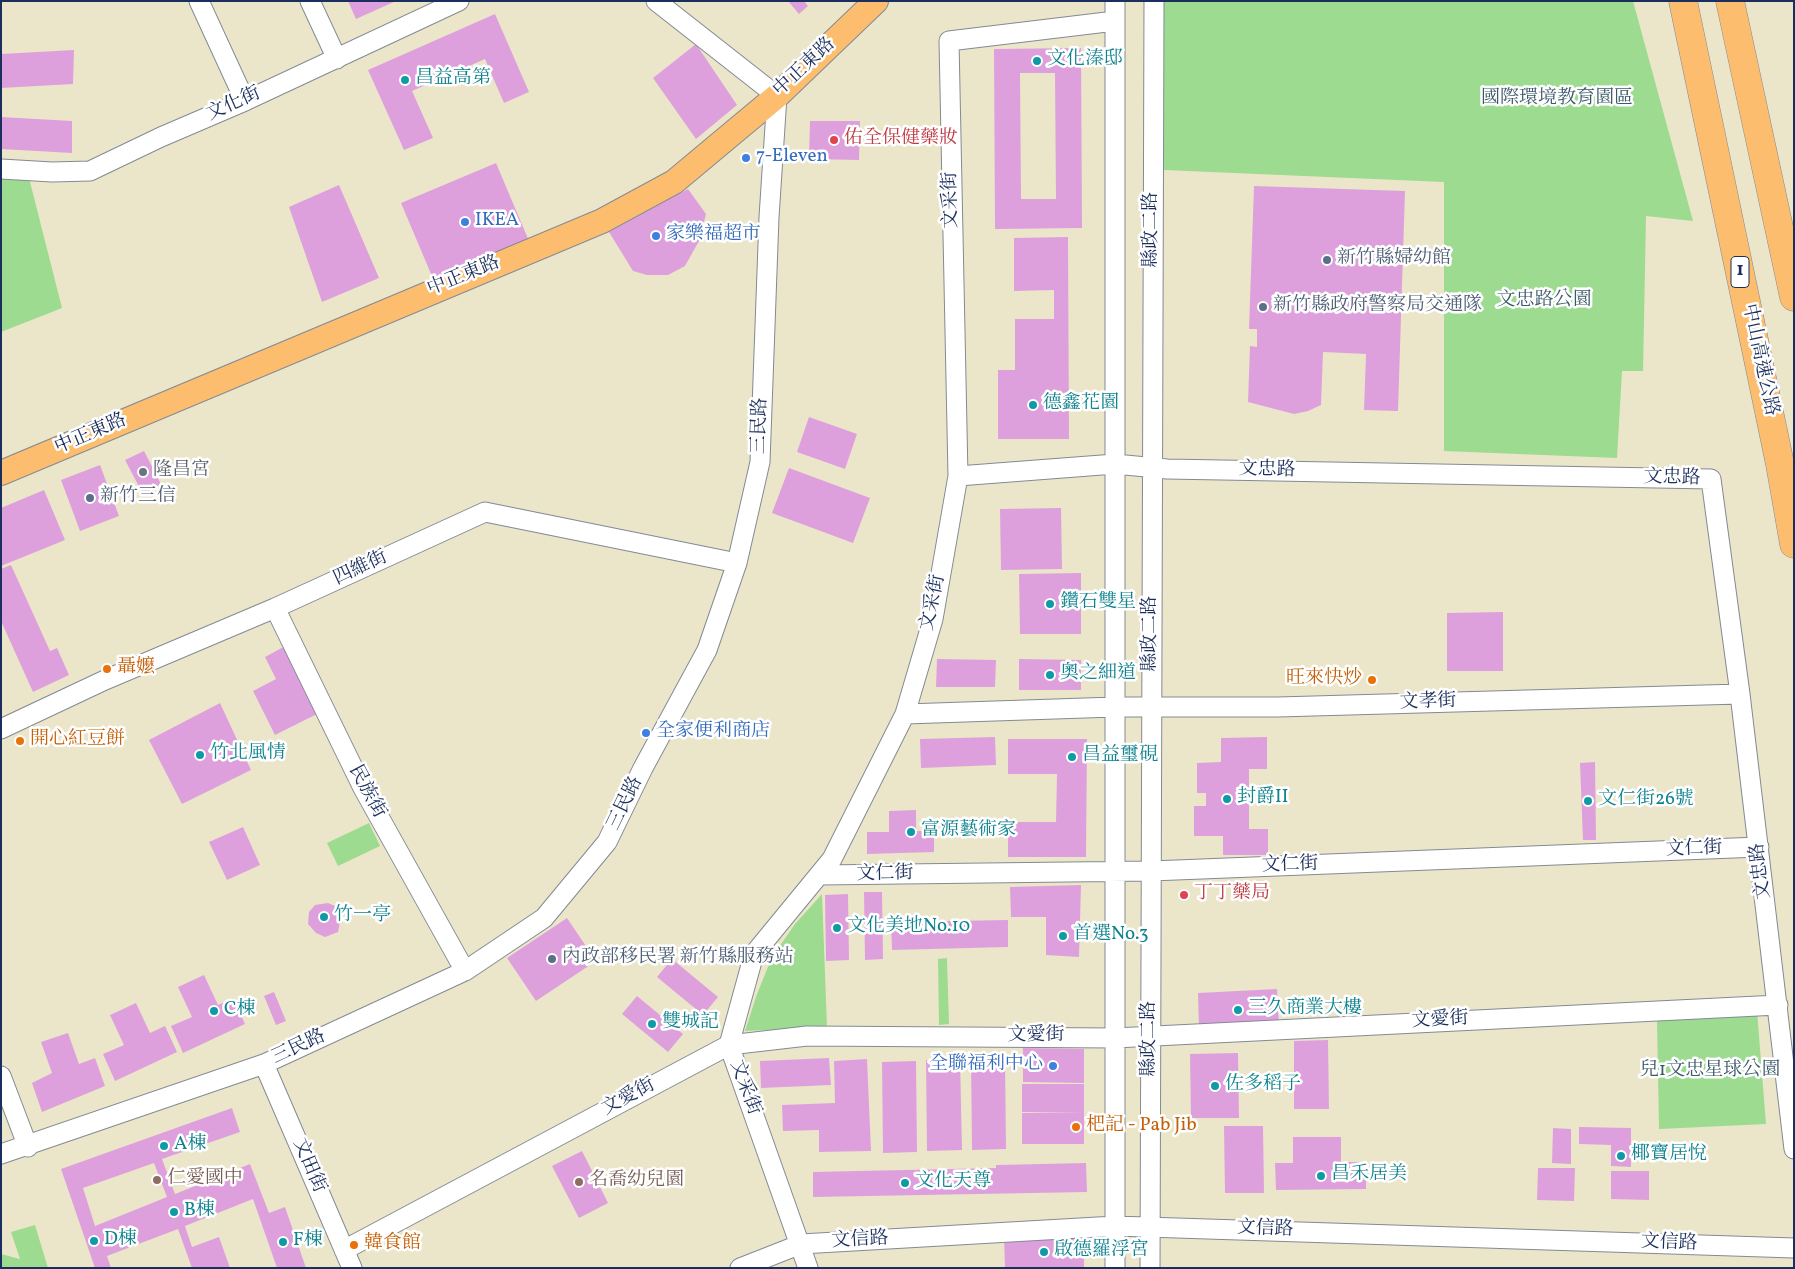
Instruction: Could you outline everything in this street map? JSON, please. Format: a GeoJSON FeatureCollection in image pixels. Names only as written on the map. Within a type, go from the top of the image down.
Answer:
{"type":"FeatureCollection","features":[{"type":"Feature","properties":{"kind":"highway","name":"中山高速公路"},"geometry":{"type":"LineString","coordinates":[[1683,1],[1780,464],[1794,544]]}},
{"type":"Feature","properties":{"kind":"highway"},"geometry":{"type":"LineString","coordinates":[[1730,1],[1794,296]]}},
{"type":"Feature","properties":{"kind":"main road","name":"中正東路"},"geometry":{"type":"LineString","coordinates":[[1,473],[425,293],[602,221],[674,182],[777,96],[876,1]]}},
{"type":"Feature","properties":{"kind":"street"},"geometry":{"type":"LineString","coordinates":[[199,1],[245,101]]}},
{"type":"Feature","properties":{"kind":"street"},"geometry":{"type":"LineString","coordinates":[[310,1],[337,58]]}},
{"type":"Feature","properties":{"kind":"street","name":"文化街"},"geometry":{"type":"LineString","coordinates":[[1,169],[52,172],[90,171],[460,1]]}},
{"type":"Feature","properties":{"kind":"street"},"geometry":{"type":"LineString","coordinates":[[656,1],[777,96]]}},
{"type":"Feature","properties":{"kind":"street","name":"縣政二路"},"geometry":{"type":"LineString","coordinates":[[1115,1],[1116,1268]]}},
{"type":"Feature","properties":{"kind":"street","name":"縣政二路"},"geometry":{"type":"LineString","coordinates":[[1150,1268],[1154,1]]}},
{"type":"Feature","properties":{"kind":"street","name":"文采街"},"geometry":{"type":"LineString","coordinates":[[808,1268],[729,1045],[754,954],[820,876],[832,859],[905,714],[933,619],[958,476],[949,41],[1115,21]]}},
{"type":"Feature","properties":{"kind":"street","name":"三民路"},"geometry":{"type":"LineString","coordinates":[[1,1154],[28,1147],[264,1064],[465,971],[544,918],[607,842],[643,768],[706,650],[737,562],[760,462],[769,217],[777,96]]}},
{"type":"Feature","properties":{"kind":"street","name":"文忠路"},"geometry":{"type":"LineString","coordinates":[[958,476],[1115,464],[1153,468],[1711,479],[1759,847],[1794,1149]]}},
{"type":"Feature","properties":{"kind":"street","name":"四維街"},"geometry":{"type":"LineString","coordinates":[[1,729],[105,680],[276,608],[485,512],[737,562]]}},
{"type":"Feature","properties":{"kind":"street","name":"民族街"},"geometry":{"type":"LineString","coordinates":[[276,608],[363,788],[465,971]]}},
{"type":"Feature","properties":{"kind":"street","name":"文孝街"},"geometry":{"type":"LineString","coordinates":[[905,714],[1115,707],[1278,707],[1740,694]]}},
{"type":"Feature","properties":{"kind":"street","name":"文仁街"},"geometry":{"type":"LineString","coordinates":[[820,876],[1151,871],[1759,847]]}},
{"type":"Feature","properties":{"kind":"street","name":"文愛街"},"geometry":{"type":"LineString","coordinates":[[344,1250],[729,1045],[807,1036],[1115,1038],[1778,1004]]}},
{"type":"Feature","properties":{"kind":"street","name":"文田街"},"geometry":{"type":"LineString","coordinates":[[264,1064],[352,1268]]}},
{"type":"Feature","properties":{"kind":"street"},"geometry":{"type":"LineString","coordinates":[[1,1076],[28,1147]]}},
{"type":"Feature","properties":{"kind":"street","name":"文信路"},"geometry":{"type":"LineString","coordinates":[[740,1268],[801,1244],[1115,1226],[1794,1248]]}},
{"type":"Feature","properties":{"kind":"green space","name":"國際環境教育園區"},"geometry":{"type":"Polygon","coordinates":[[[1163,1],[1633,1],[1693,221],[1646,216],[1643,371],[1622,371],[1617,458],[1444,451],[1444,182],[1164,170],[1163,1]]]}},
{"type":"Feature","properties":{"kind":"green space"},"geometry":{"type":"Polygon","coordinates":[[[1,177],[29,178],[62,308],[1,332],[1,177]]]}},
{"type":"Feature","properties":{"kind":"green space"},"geometry":{"type":"Polygon","coordinates":[[[369,823],[380,846],[338,866],[327,843],[369,823]]]}},
{"type":"Feature","properties":{"kind":"green space"},"geometry":{"type":"Polygon","coordinates":[[[822,894],[827,1027],[745,1031],[772,957],[795,924],[822,894]]]}},
{"type":"Feature","properties":{"kind":"green space"},"geometry":{"type":"Polygon","coordinates":[[[947,958],[949,1024],[939,1025],[938,959],[947,958]]]}},
{"type":"Feature","properties":{"kind":"green space","name":"兒1文忠星球公園"},"geometry":{"type":"Polygon","coordinates":[[[1757,1011],[1766,1124],[1659,1129],[1657,1021],[1757,1011]]]}},
{"type":"Feature","properties":{"kind":"green space"},"geometry":{"type":"Polygon","coordinates":[[[35,1225],[48,1268],[1,1268],[1,1254],[20,1259],[11,1232],[35,1225]]]}},
{"type":"Feature","properties":{"kind":"building"},"geometry":{"type":"Polygon","coordinates":[[[348,1],[396,1],[356,19],[348,1]]]}},
{"type":"Feature","properties":{"kind":"building"},"geometry":{"type":"Polygon","coordinates":[[[788,1],[804,1],[808,6],[799,14],[788,1]]]}},
{"type":"Feature","properties":{"kind":"building","name":"昌益高第"},"geometry":{"type":"Polygon","coordinates":[[[495,14],[529,92],[504,103],[485,59],[412,91],[433,138],[404,150],[368,70],[495,14]]]}},
{"type":"Feature","properties":{"kind":"building"},"geometry":{"type":"Polygon","coordinates":[[[696,44],[737,105],[696,139],[653,78],[696,44]]]}},
{"type":"Feature","properties":{"kind":"building"},"geometry":{"type":"Polygon","coordinates":[[[1081,48],[1082,228],[995,229],[994,49],[1081,48]],[[1020,73],[1021,199],[1056,199],[1055,73],[1020,73]]]}},
{"type":"Feature","properties":{"kind":"building"},"geometry":{"type":"Polygon","coordinates":[[[74,50],[73,84],[1,88],[1,54],[74,50]]]}},
{"type":"Feature","properties":{"kind":"building"},"geometry":{"type":"Polygon","coordinates":[[[1,117],[72,121],[72,153],[1,149],[1,117]]]}},
{"type":"Feature","properties":{"kind":"building","name":"佑全保健藥妝"},"geometry":{"type":"Polygon","coordinates":[[[810,121],[860,121],[859,160],[809,159],[810,121]]]}},
{"type":"Feature","properties":{"kind":"building","name":"IKEA"},"geometry":{"type":"Polygon","coordinates":[[[496,163],[529,241],[434,281],[401,203],[496,163]]]}},
{"type":"Feature","properties":{"kind":"building"},"geometry":{"type":"Polygon","coordinates":[[[339,185],[379,278],[322,302],[289,207],[339,185]]]}},
{"type":"Feature","properties":{"kind":"building","name":"新竹縣婦幼館"},"geometry":{"type":"Polygon","coordinates":[[[1254,186],[1405,191],[1398,411],[1364,410],[1366,354],[1323,352],[1321,405],[1308,411],[1294,414],[1248,402],[1250,346],[1257,347],[1257,329],[1249,329],[1254,186]]]}},
{"type":"Feature","properties":{"kind":"building","name":"家樂福超市"},"geometry":{"type":"Polygon","coordinates":[[[688,189],[706,214],[699,241],[685,266],[668,275],[647,275],[633,271],[609,232],[688,189]]]}},
{"type":"Feature","properties":{"kind":"building"},"geometry":{"type":"Polygon","coordinates":[[[1068,237],[1069,439],[998,439],[998,370],[1015,370],[1015,319],[1054,319],[1054,290],[1014,291],[1014,238],[1068,237]]]}},
{"type":"Feature","properties":{"kind":"building"},"geometry":{"type":"Polygon","coordinates":[[[809,417],[857,434],[845,469],[797,452],[809,417]]]}},
{"type":"Feature","properties":{"kind":"building","name":"隆昌宮"},"geometry":{"type":"Polygon","coordinates":[[[144,451],[161,484],[143,494],[125,460],[144,451]]]}},
{"type":"Feature","properties":{"kind":"building","name":"新竹三信"},"geometry":{"type":"Polygon","coordinates":[[[100,465],[119,516],[80,531],[61,480],[100,465]]]}},
{"type":"Feature","properties":{"kind":"building"},"geometry":{"type":"Polygon","coordinates":[[[789,468],[870,498],[853,543],[772,513],[789,468]]]}},
{"type":"Feature","properties":{"kind":"building"},"geometry":{"type":"Polygon","coordinates":[[[44,490],[65,540],[1,566],[1,508],[44,490]]]}},
{"type":"Feature","properties":{"kind":"building","name":"鑽石雙星"},"geometry":{"type":"Polygon","coordinates":[[[1061,508],[1062,569],[1001,570],[1000,509],[1061,508]]]}},
{"type":"Feature","properties":{"kind":"building"},"geometry":{"type":"Polygon","coordinates":[[[11,565],[50,651],[57,648],[69,675],[33,692],[1,621],[1,569],[11,565]]]}},
{"type":"Feature","properties":{"kind":"building","name":"鑽石雙星"},"geometry":{"type":"Polygon","coordinates":[[[1081,573],[1081,634],[1020,634],[1019,574],[1081,573]]]}},
{"type":"Feature","properties":{"kind":"building"},"geometry":{"type":"Polygon","coordinates":[[[1503,612],[1503,671],[1447,671],[1447,613],[1503,612]]]}},
{"type":"Feature","properties":{"kind":"building"},"geometry":{"type":"Polygon","coordinates":[[[287,645],[321,712],[275,735],[253,691],[276,679],[265,657],[287,645]]]}},
{"type":"Feature","properties":{"kind":"building"},"geometry":{"type":"Polygon","coordinates":[[[937,659],[996,660],[995,687],[936,687],[937,659]]]}},
{"type":"Feature","properties":{"kind":"building","name":"奧之細道"},"geometry":{"type":"Polygon","coordinates":[[[1019,659],[1081,660],[1081,690],[1019,690],[1019,659]]]}},
{"type":"Feature","properties":{"kind":"building","name":"竹北風情"},"geometry":{"type":"Polygon","coordinates":[[[220,703],[251,770],[182,804],[149,740],[220,703]]]}},
{"type":"Feature","properties":{"kind":"building"},"geometry":{"type":"Polygon","coordinates":[[[995,737],[996,765],[921,768],[920,739],[995,737]]]}},
{"type":"Feature","properties":{"kind":"building","name":"封爵II"},"geometry":{"type":"Polygon","coordinates":[[[1267,737],[1267,769],[1249,769],[1249,829],[1268,829],[1268,855],[1223,855],[1223,836],[1194,836],[1194,806],[1206,806],[1206,793],[1197,793],[1197,763],[1221,762],[1221,738],[1267,737]]]}},
{"type":"Feature","properties":{"kind":"building"},"geometry":{"type":"Polygon","coordinates":[[[1008,739],[1087,739],[1086,857],[1008,857],[1008,822],[1056,822],[1057,774],[1008,774],[1008,739]]]}},
{"type":"Feature","properties":{"kind":"building","name":"文仁街26號"},"geometry":{"type":"Polygon","coordinates":[[[1595,762],[1596,840],[1583,840],[1580,763],[1595,762]]]}},
{"type":"Feature","properties":{"kind":"building","name":"富源藝術家"},"geometry":{"type":"Polygon","coordinates":[[[916,810],[916,831],[934,831],[934,852],[867,854],[867,832],[889,832],[889,811],[916,810]]]}},
{"type":"Feature","properties":{"kind":"building"},"geometry":{"type":"Polygon","coordinates":[[[243,827],[260,865],[227,880],[209,842],[243,827]]]}},
{"type":"Feature","properties":{"kind":"building","name":"首選No.3"},"geometry":{"type":"Polygon","coordinates":[[[1081,885],[1079,957],[1046,955],[1046,917],[1011,917],[1010,887],[1081,885]]]}},
{"type":"Feature","properties":{"kind":"building","name":"文化美地No.10"},"geometry":{"type":"Polygon","coordinates":[[[864,892],[882,892],[883,959],[865,960],[864,892]]]}},
{"type":"Feature","properties":{"kind":"building","name":"文化美地No.10"},"geometry":{"type":"Polygon","coordinates":[[[848,894],[849,960],[826,961],[825,895],[848,894]]]}},
{"type":"Feature","properties":{"kind":"building","name":"竹一亭"},"geometry":{"type":"Polygon","coordinates":[[[328,903],[337,907],[340,922],[338,932],[325,937],[316,933],[308,924],[309,912],[315,905],[328,903]]]}},
{"type":"Feature","properties":{"kind":"building","name":"內政部移民署 新竹縣服務站"},"geometry":{"type":"Polygon","coordinates":[[[567,918],[596,961],[536,1001],[507,958],[567,918]]]}},
{"type":"Feature","properties":{"kind":"building"},"geometry":{"type":"Polygon","coordinates":[[[1008,920],[1008,947],[892,950],[891,922],[1008,920]]]}},
{"type":"Feature","properties":{"kind":"building","name":"雙城記"},"geometry":{"type":"Polygon","coordinates":[[[672,959],[718,997],[703,1015],[657,977],[672,959]]]}},
{"type":"Feature","properties":{"kind":"building","name":"C棟"},"geometry":{"type":"Polygon","coordinates":[[[204,975],[218,1005],[233,998],[245,1024],[183,1053],[171,1026],[192,1017],[178,987],[204,975]]]}},
{"type":"Feature","properties":{"kind":"building","name":"三久商業大樓"},"geometry":{"type":"Polygon","coordinates":[[[1277,989],[1279,1026],[1199,1030],[1198,993],[1277,989]]]}},
{"type":"Feature","properties":{"kind":"building"},"geometry":{"type":"Polygon","coordinates":[[[274,992],[286,1021],[276,1025],[264,996],[274,992]]]}},
{"type":"Feature","properties":{"kind":"building","name":"雙城記"},"geometry":{"type":"Polygon","coordinates":[[[637,996],[683,1034],[668,1052],[622,1014],[637,996]]]}},
{"type":"Feature","properties":{"kind":"building"},"geometry":{"type":"Polygon","coordinates":[[[136,1003],[150,1033],[165,1026],[177,1052],[115,1081],[103,1054],[124,1045],[110,1015],[136,1003]]]}},
{"type":"Feature","properties":{"kind":"building"},"geometry":{"type":"Polygon","coordinates":[[[68,1033],[79,1064],[95,1058],[105,1086],[42,1112],[32,1083],[52,1073],[41,1042],[68,1033]]]}},
{"type":"Feature","properties":{"kind":"building"},"geometry":{"type":"Polygon","coordinates":[[[1328,1040],[1329,1109],[1294,1109],[1294,1041],[1328,1040]]]}},
{"type":"Feature","properties":{"kind":"building","name":"全聯福利中心"},"geometry":{"type":"Polygon","coordinates":[[[1023,1048],[1084,1049],[1084,1083],[1023,1082],[1023,1048]]]}},
{"type":"Feature","properties":{"kind":"building","name":"佐多稻子"},"geometry":{"type":"Polygon","coordinates":[[[1238,1053],[1239,1118],[1191,1118],[1190,1054],[1238,1053]]]}},
{"type":"Feature","properties":{"kind":"building"},"geometry":{"type":"Polygon","coordinates":[[[829,1058],[831,1085],[761,1088],[760,1061],[829,1058]]]}},
{"type":"Feature","properties":{"kind":"building","name":"文化天尊"},"geometry":{"type":"Polygon","coordinates":[[[1005,1058],[1006,1149],[972,1150],[971,1059],[1005,1058]]]}},
{"type":"Feature","properties":{"kind":"building","name":"文化天尊"},"geometry":{"type":"Polygon","coordinates":[[[867,1059],[871,1151],[819,1152],[819,1130],[783,1131],[782,1105],[835,1103],[834,1061],[867,1059]]]}},
{"type":"Feature","properties":{"kind":"building","name":"文化天尊"},"geometry":{"type":"Polygon","coordinates":[[[960,1059],[962,1150],[927,1151],[926,1060],[960,1059]]]}},
{"type":"Feature","properties":{"kind":"building","name":"文化天尊"},"geometry":{"type":"Polygon","coordinates":[[[916,1061],[917,1152],[883,1153],[882,1062],[916,1061]]]}},
{"type":"Feature","properties":{"kind":"building"},"geometry":{"type":"Polygon","coordinates":[[[1022,1084],[1084,1084],[1084,1113],[1022,1112],[1022,1084]]]}},
{"type":"Feature","properties":{"kind":"building"},"geometry":{"type":"Polygon","coordinates":[[[232,1108],[240,1132],[162,1159],[175,1194],[250,1164],[269,1213],[285,1207],[306,1268],[277,1268],[253,1199],[185,1226],[192,1247],[219,1237],[230,1268],[192,1268],[178,1229],[107,1256],[111,1268],[95,1268],[61,1169],[232,1108]],[[154,1163],[83,1188],[95,1226],[167,1197],[154,1163]]]}},
{"type":"Feature","properties":{"kind":"building"},"geometry":{"type":"Polygon","coordinates":[[[1022,1113],[1084,1113],[1084,1144],[1022,1144],[1022,1113]]]}},
{"type":"Feature","properties":{"kind":"building","name":"佐多稻子"},"geometry":{"type":"Polygon","coordinates":[[[1224,1126],[1263,1126],[1264,1193],[1225,1193],[1224,1126]]]}},
{"type":"Feature","properties":{"kind":"building","name":"椰寶居悅"},"geometry":{"type":"Polygon","coordinates":[[[1579,1127],[1631,1128],[1631,1167],[1611,1166],[1611,1145],[1579,1144],[1579,1127]]]}},
{"type":"Feature","properties":{"kind":"building"},"geometry":{"type":"Polygon","coordinates":[[[1553,1128],[1571,1129],[1571,1164],[1552,1163],[1553,1128]]]}},
{"type":"Feature","properties":{"kind":"building","name":"昌禾居美"},"geometry":{"type":"Polygon","coordinates":[[[1293,1137],[1341,1137],[1341,1162],[1366,1162],[1366,1189],[1276,1190],[1275,1163],[1293,1163],[1293,1137]]]}},
{"type":"Feature","properties":{"kind":"building","name":"名喬幼兒園"},"geometry":{"type":"Polygon","coordinates":[[[582,1151],[608,1203],[579,1218],[552,1166],[582,1151]]]}},
{"type":"Feature","properties":{"kind":"building","name":"文化天尊"},"geometry":{"type":"Polygon","coordinates":[[[1086,1163],[1087,1192],[813,1197],[813,1172],[996,1168],[996,1165],[1086,1163]]]}},
{"type":"Feature","properties":{"kind":"building","name":"椰寶居悅"},"geometry":{"type":"Polygon","coordinates":[[[1538,1168],[1575,1168],[1574,1201],[1537,1200],[1538,1168]]]}},
{"type":"Feature","properties":{"kind":"building","name":"椰寶居悅"},"geometry":{"type":"Polygon","coordinates":[[[1611,1171],[1649,1171],[1649,1200],[1611,1199],[1611,1171]]]}},
{"type":"Feature","properties":{"kind":"building","name":"啟德羅浮宮"},"geometry":{"type":"Polygon","coordinates":[[[1084,1232],[1084,1268],[1005,1268],[1004,1237],[1084,1232]]]}},
{"type":"Feature","properties":{"kind":"place","name":"文化溱邸"},"geometry":{"type":"Point","coordinates":[1037,61]}},
{"type":"Feature","properties":{"kind":"place","name":"昌益高第"},"geometry":{"type":"Point","coordinates":[405,80]}},
{"type":"Feature","properties":{"kind":"place","name":"佑全保健藥妝"},"geometry":{"type":"Point","coordinates":[834,140]}},
{"type":"Feature","properties":{"kind":"place","name":"7-Eleven"},"geometry":{"type":"Point","coordinates":[746,158]}},
{"type":"Feature","properties":{"kind":"place","name":"IKEA"},"geometry":{"type":"Point","coordinates":[465,222]}},
{"type":"Feature","properties":{"kind":"place","name":"家樂福超市"},"geometry":{"type":"Point","coordinates":[656,236]}},
{"type":"Feature","properties":{"kind":"place","name":"新竹縣婦幼館"},"geometry":{"type":"Point","coordinates":[1327,260]}},
{"type":"Feature","properties":{"kind":"place","name":"新竹縣政府警察局交通隊"},"geometry":{"type":"Point","coordinates":[1263,307]}},
{"type":"Feature","properties":{"kind":"place","name":"德鑫花園"},"geometry":{"type":"Point","coordinates":[1033,405]}},
{"type":"Feature","properties":{"kind":"place","name":"隆昌宮"},"geometry":{"type":"Point","coordinates":[143,472]}},
{"type":"Feature","properties":{"kind":"place","name":"新竹三信"},"geometry":{"type":"Point","coordinates":[90,498]}},
{"type":"Feature","properties":{"kind":"place","name":"鑽石雙星"},"geometry":{"type":"Point","coordinates":[1050,604]}},
{"type":"Feature","properties":{"kind":"place","name":"聶嬤"},"geometry":{"type":"Point","coordinates":[107,669]}},
{"type":"Feature","properties":{"kind":"place","name":"奧之細道"},"geometry":{"type":"Point","coordinates":[1050,675]}},
{"type":"Feature","properties":{"kind":"place","name":"旺來快炒"},"geometry":{"type":"Point","coordinates":[1372,680]}},
{"type":"Feature","properties":{"kind":"place","name":"全家便利商店"},"geometry":{"type":"Point","coordinates":[646,733]}},
{"type":"Feature","properties":{"kind":"place","name":"開心紅豆餅"},"geometry":{"type":"Point","coordinates":[20,741]}},
{"type":"Feature","properties":{"kind":"place","name":"竹北風情"},"geometry":{"type":"Point","coordinates":[200,755]}},
{"type":"Feature","properties":{"kind":"place","name":"昌益璽硯"},"geometry":{"type":"Point","coordinates":[1072,757]}},
{"type":"Feature","properties":{"kind":"place","name":"封爵II"},"geometry":{"type":"Point","coordinates":[1227,799]}},
{"type":"Feature","properties":{"kind":"place","name":"文仁街26號"},"geometry":{"type":"Point","coordinates":[1588,801]}},
{"type":"Feature","properties":{"kind":"place","name":"富源藝術家"},"geometry":{"type":"Point","coordinates":[911,832]}},
{"type":"Feature","properties":{"kind":"place","name":"丁丁藥局"},"geometry":{"type":"Point","coordinates":[1184,895]}},
{"type":"Feature","properties":{"kind":"place","name":"竹一亭"},"geometry":{"type":"Point","coordinates":[324,917]}},
{"type":"Feature","properties":{"kind":"place","name":"文化美地No.10"},"geometry":{"type":"Point","coordinates":[837,928]}},
{"type":"Feature","properties":{"kind":"place","name":"首選No.3"},"geometry":{"type":"Point","coordinates":[1063,936]}},
{"type":"Feature","properties":{"kind":"place","name":"內政部移民署 新竹縣服務站"},"geometry":{"type":"Point","coordinates":[552,959]}},
{"type":"Feature","properties":{"kind":"place","name":"三久商業大樓"},"geometry":{"type":"Point","coordinates":[1238,1010]}},
{"type":"Feature","properties":{"kind":"place","name":"C棟"},"geometry":{"type":"Point","coordinates":[214,1011]}},
{"type":"Feature","properties":{"kind":"place","name":"雙城記"},"geometry":{"type":"Point","coordinates":[652,1024]}},
{"type":"Feature","properties":{"kind":"place","name":"全聯福利中心"},"geometry":{"type":"Point","coordinates":[1053,1066]}},
{"type":"Feature","properties":{"kind":"place","name":"佐多稻子"},"geometry":{"type":"Point","coordinates":[1215,1086]}},
{"type":"Feature","properties":{"kind":"place","name":"杷記 - Pab Jib"},"geometry":{"type":"Point","coordinates":[1076,1127]}},
{"type":"Feature","properties":{"kind":"place","name":"A棟"},"geometry":{"type":"Point","coordinates":[164,1146]}},
{"type":"Feature","properties":{"kind":"place","name":"椰寶居悅"},"geometry":{"type":"Point","coordinates":[1621,1156]}},
{"type":"Feature","properties":{"kind":"place","name":"昌禾居美"},"geometry":{"type":"Point","coordinates":[1321,1176]}},
{"type":"Feature","properties":{"kind":"place","name":"仁愛國中"},"geometry":{"type":"Point","coordinates":[157,1180]}},
{"type":"Feature","properties":{"kind":"place","name":"名喬幼兒園"},"geometry":{"type":"Point","coordinates":[579,1182]}},
{"type":"Feature","properties":{"kind":"place","name":"文化天尊"},"geometry":{"type":"Point","coordinates":[905,1183]}},
{"type":"Feature","properties":{"kind":"place","name":"B棟"},"geometry":{"type":"Point","coordinates":[174,1212]}},
{"type":"Feature","properties":{"kind":"place","name":"D棟"},"geometry":{"type":"Point","coordinates":[94,1241]}},
{"type":"Feature","properties":{"kind":"place","name":"F棟"},"geometry":{"type":"Point","coordinates":[283,1242]}},
{"type":"Feature","properties":{"kind":"place","name":"韓食館"},"geometry":{"type":"Point","coordinates":[354,1245]}},
{"type":"Feature","properties":{"kind":"place","name":"啟德羅浮宮"},"geometry":{"type":"Point","coordinates":[1044,1252]}},
{"type":"Feature","properties":{"kind":"park label","name":"文忠路公園"},"geometry":{"type":"Point","coordinates":[1544,302]}}]}
